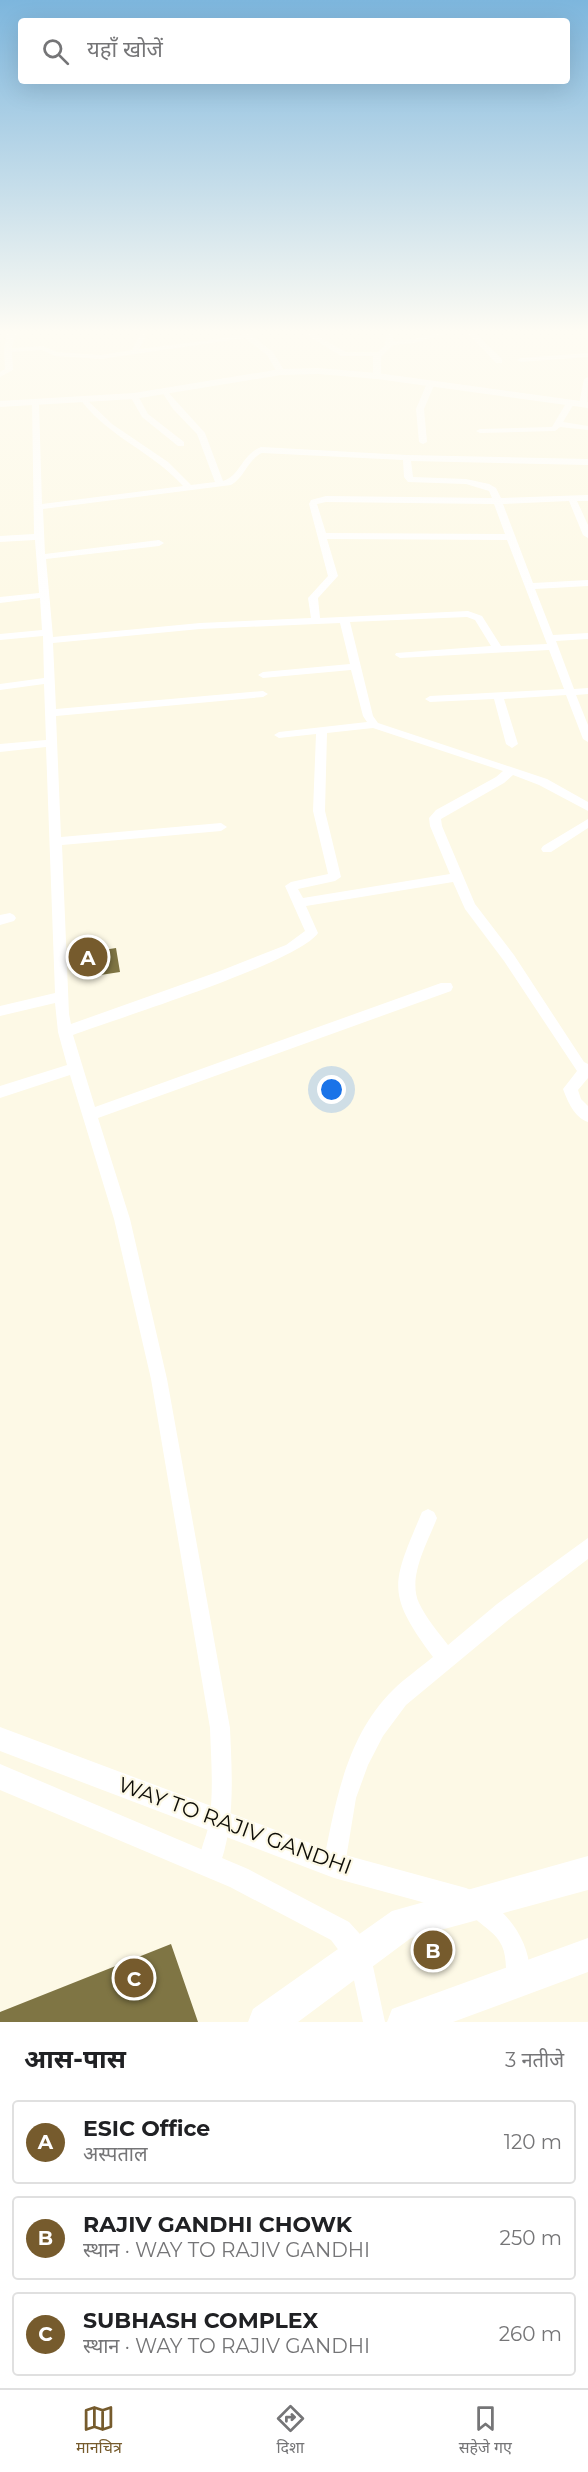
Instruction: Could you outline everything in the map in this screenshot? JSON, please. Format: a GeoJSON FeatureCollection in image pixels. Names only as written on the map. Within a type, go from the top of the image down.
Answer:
{"type":"FeatureCollection","features":[{"type":"Feature","properties":{"kind":"main road"},"geometry":{"type":"LineString","coordinates":[[266,2022],[404,1923],[588,1873]]}},
{"type":"Feature","properties":{"kind":"main road"},"geometry":{"type":"LineString","coordinates":[[405,2022],[518,1983],[588,1955]]}},
{"type":"Feature","properties":{"kind":"street"},"geometry":{"type":"LineString","coordinates":[[36,424],[39,537],[52,712],[60,997],[65,1032],[75,1068],[122,1219],[161,1390],[220,1728],[222,1779],[220,1821],[209,1865]]}},
{"type":"Feature","properties":{"kind":"street"},"geometry":{"type":"LineString","coordinates":[[108,424],[172,467],[190,489]]}},
{"type":"Feature","properties":{"kind":"street"},"geometry":{"type":"LineString","coordinates":[[157,424],[181,444]]}},
{"type":"Feature","properties":{"kind":"street"},"geometry":{"type":"LineString","coordinates":[[193,424],[201,433],[220,485]]}},
{"type":"Feature","properties":{"kind":"street"},"geometry":{"type":"LineString","coordinates":[[421,424],[423,442]]}},
{"type":"Feature","properties":{"kind":"street"},"geometry":{"type":"LineString","coordinates":[[480,431],[546,430],[555,429],[559,424]]}},
{"type":"Feature","properties":{"kind":"street"},"geometry":{"type":"LineString","coordinates":[[562,424],[588,428]]}},
{"type":"Feature","properties":{"kind":"street"},"geometry":{"type":"LineString","coordinates":[[39,507],[220,485],[236,480],[244,463],[254,453],[261,450],[407,458],[588,462]]}},
{"type":"Feature","properties":{"kind":"street"},"geometry":{"type":"LineString","coordinates":[[407,458],[408,477],[411,480],[439,480],[491,488],[498,501],[588,739]]}},
{"type":"Feature","properties":{"kind":"street"},"geometry":{"type":"LineString","coordinates":[[316,622],[313,598],[315,593],[333,576],[313,504],[318,500],[498,501],[588,498]]}},
{"type":"Feature","properties":{"kind":"street"},"geometry":{"type":"LineString","coordinates":[[572,499],[588,535]]}},
{"type":"Feature","properties":{"kind":"street"},"geometry":{"type":"LineString","coordinates":[[323,536],[511,537]]}},
{"type":"Feature","properties":{"kind":"street"},"geometry":{"type":"LineString","coordinates":[[0,539],[39,537]]}},
{"type":"Feature","properties":{"kind":"street"},"geometry":{"type":"LineString","coordinates":[[41,557],[159,543]]}},
{"type":"Feature","properties":{"kind":"street"},"geometry":{"type":"LineString","coordinates":[[530,586],[588,583]]}},
{"type":"Feature","properties":{"kind":"street"},"geometry":{"type":"LineString","coordinates":[[0,600],[44,595]]}},
{"type":"Feature","properties":{"kind":"street"},"geometry":{"type":"LineString","coordinates":[[0,637],[468,614],[479,618],[498,650]]}},
{"type":"Feature","properties":{"kind":"street"},"geometry":{"type":"LineString","coordinates":[[344,620],[368,716],[374,725]]}},
{"type":"Feature","properties":{"kind":"street"},"geometry":{"type":"LineString","coordinates":[[400,655],[498,650],[588,636]]}},
{"type":"Feature","properties":{"kind":"street"},"geometry":{"type":"LineString","coordinates":[[263,675],[356,666]]}},
{"type":"Feature","properties":{"kind":"street"},"geometry":{"type":"LineString","coordinates":[[0,687],[50,680]]}},
{"type":"Feature","properties":{"kind":"street"},"geometry":{"type":"LineString","coordinates":[[430,699],[588,691]]}},
{"type":"Feature","properties":{"kind":"street"},"geometry":{"type":"LineString","coordinates":[[52,712],[263,694]]}},
{"type":"Feature","properties":{"kind":"street"},"geometry":{"type":"LineString","coordinates":[[498,696],[512,744]]}},
{"type":"Feature","properties":{"kind":"street"},"geometry":{"type":"LineString","coordinates":[[279,735],[374,725],[512,770],[543,782],[588,807]]}},
{"type":"Feature","properties":{"kind":"street"},"geometry":{"type":"LineString","coordinates":[[65,1032],[225,975],[291,948],[312,933],[291,886],[335,877],[319,811],[322,732]]}},
{"type":"Feature","properties":{"kind":"street"},"geometry":{"type":"LineString","coordinates":[[0,748],[53,743]]}},
{"type":"Feature","properties":{"kind":"street"},"geometry":{"type":"LineString","coordinates":[[512,770],[435,818],[436,826],[478,921],[509,958],[579,1066],[587,1070],[570,1089],[575,1102],[588,1116]]}},
{"type":"Feature","properties":{"kind":"street"},"geometry":{"type":"LineString","coordinates":[[547,849],[588,823]]}},
{"type":"Feature","properties":{"kind":"street"},"geometry":{"type":"LineString","coordinates":[[57,841],[221,828]]}},
{"type":"Feature","properties":{"kind":"street"},"geometry":{"type":"LineString","coordinates":[[299,903],[457,877]]}},
{"type":"Feature","properties":{"kind":"street"},"geometry":{"type":"LineString","coordinates":[[90,1115],[446,987]]}},
{"type":"Feature","properties":{"kind":"street"},"geometry":{"type":"LineString","coordinates":[[0,1011],[60,997]]}},
{"type":"Feature","properties":{"kind":"street"},"geometry":{"type":"LineString","coordinates":[[0,1092],[75,1068]]}},
{"type":"Feature","properties":{"kind":"street"},"geometry":{"type":"LineString","coordinates":[[428,1518],[405,1574],[404,1592],[415,1618],[445,1658]]}},
{"type":"Feature","properties":{"kind":"street"},"geometry":{"type":"LineString","coordinates":[[334,1865],[346,1798],[359,1760],[370,1739],[399,1698],[445,1658],[588,1546]]}},
{"type":"Feature","properties":{"kind":"street","name":"WAY TO RAJIV GANDHI"},"geometry":{"type":"LineString","coordinates":[[0,1739],[334,1865],[473,1903]]}},
{"type":"Feature","properties":{"kind":"street"},"geometry":{"type":"LineString","coordinates":[[0,1777],[209,1865],[340,1931],[359,1954],[374,2022]]}},
{"type":"Feature","properties":{"kind":"street"},"geometry":{"type":"LineString","coordinates":[[473,1903],[500,1922],[512,1938],[517,1958],[518,1983]]}},
{"type":"Feature","properties":{"kind":"building"},"geometry":{"type":"Polygon","coordinates":[[[116,948],[120,972],[81,978],[78,954],[116,948]]]}},
{"type":"Feature","properties":{"kind":"building"},"geometry":{"type":"Polygon","coordinates":[[[171,1944],[198,2022],[0,2022],[0,2012],[171,1944]]]}},
{"type":"Feature","properties":{"kind":"place","name":"ESIC Office"},"geometry":{"type":"Point","coordinates":[88,957]}},
{"type":"Feature","properties":{"kind":"place","name":"RAJIV GANDHI CHOWK"},"geometry":{"type":"Point","coordinates":[433,1950]}},
{"type":"Feature","properties":{"kind":"place","name":"SUBHASH COMPLEX"},"geometry":{"type":"Point","coordinates":[134,1978]}}]}
